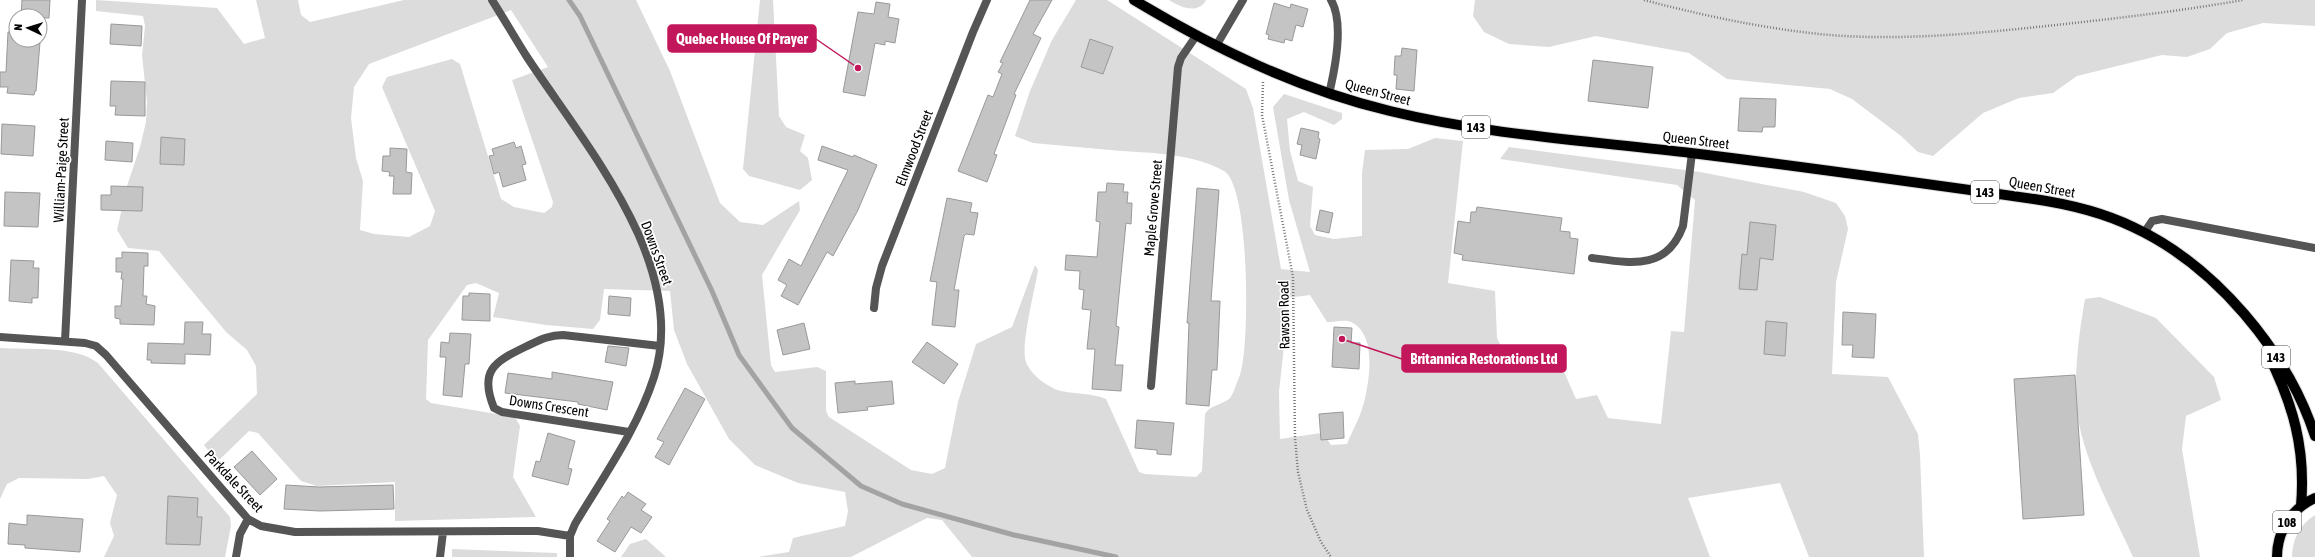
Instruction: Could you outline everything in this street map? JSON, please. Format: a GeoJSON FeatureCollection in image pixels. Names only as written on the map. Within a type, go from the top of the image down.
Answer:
{"type":"FeatureCollection","features":[{"type":"Feature","properties":{"kind":"main road","name":"Queen Street"},"geometry":{"type":"LineString","coordinates":[[1134,0],[1196,36],[1266,70],[1330,94],[1392,112],[1448,123],[1692,153],[2044,200],[2097,213],[2144,233],[2200,271],[2243,315],[2288,375],[2315,436]]}},
{"type":"Feature","properties":{"kind":"main road","name":"Queen Street"},"geometry":{"type":"LineString","coordinates":[[2243,315],[2270,359],[2295,424],[2303,462],[2301,506]]}},
{"type":"Feature","properties":{"kind":"main road","name":"108"},"geometry":{"type":"LineString","coordinates":[[2277,557],[2278,543],[2284,527],[2301,506],[2315,498]]}},
{"type":"Feature","properties":{"kind":"street","name":"William-Paige Street"},"geometry":{"type":"LineString","coordinates":[[65,341],[82,0]]}},
{"type":"Feature","properties":{"kind":"street","name":"Downs Street"},"geometry":{"type":"LineString","coordinates":[[492,0],[612,186],[637,232],[652,273],[658,296],[661,318],[660,346],[654,377],[629,432],[575,524],[570,536],[570,557]]}},
{"type":"Feature","properties":{"kind":"street","name":"Elmwood Street"},"geometry":{"type":"LineString","coordinates":[[874,308],[876,288],[882,266],[973,32],[987,0]]}},
{"type":"Feature","properties":{"kind":"street"},"geometry":{"type":"LineString","coordinates":[[1216,46],[1243,0]]}},
{"type":"Feature","properties":{"kind":"street"},"geometry":{"type":"LineString","coordinates":[[1330,94],[1334,71],[1337,18],[1331,0]]}},
{"type":"Feature","properties":{"kind":"street","name":"Maple Grove Street"},"geometry":{"type":"LineString","coordinates":[[1151,386],[1178,67],[1181,58],[1196,36]]}},
{"type":"Feature","properties":{"kind":"street"},"geometry":{"type":"LineString","coordinates":[[1592,258],[1638,262],[1649,261],[1669,251],[1679,236],[1683,226],[1692,153]]}},
{"type":"Feature","properties":{"kind":"street"},"geometry":{"type":"LineString","coordinates":[[2144,233],[2152,221],[2162,219],[2315,248]]}},
{"type":"Feature","properties":{"kind":"street","name":"Downs Crescent"},"geometry":{"type":"LineString","coordinates":[[629,432],[502,412],[494,408],[488,393],[488,379],[495,364],[550,335],[563,335],[660,346]]}},
{"type":"Feature","properties":{"kind":"street","name":"Parkdale Street"},"geometry":{"type":"LineString","coordinates":[[0,337],[85,342],[96,346],[106,355],[248,519],[261,526],[295,532],[538,531],[570,536]]}},
{"type":"Feature","properties":{"kind":"street"},"geometry":{"type":"LineString","coordinates":[[236,557],[240,534],[248,519]]}},
{"type":"Feature","properties":{"kind":"street"},"geometry":{"type":"LineString","coordinates":[[440,557],[443,532]]}},
{"type":"Feature","properties":{"kind":"path"},"geometry":{"type":"LineString","coordinates":[[1644,0],[1760,26],[1830,35],[1892,38],[1933,37],[2023,28],[2140,15],[2243,0]]}},
{"type":"Feature","properties":{"kind":"path","name":"Rawson Road"},"geometry":{"type":"LineString","coordinates":[[1266,70],[1262,87],[1262,115],[1294,277],[1295,438],[1298,472],[1306,510],[1321,542],[1331,557]]}},
{"type":"Feature","properties":{"kind":"shaded area"},"geometry":{"type":"Polygon","coordinates":[[[96,0],[217,8],[244,44],[265,38],[256,0],[298,0],[301,15],[310,22],[404,0],[636,0],[670,71],[720,203],[740,222],[763,225],[799,201],[800,210],[762,275],[771,365],[775,372],[817,367],[826,371],[826,411],[829,417],[911,470],[932,474],[945,468],[958,402],[976,344],[1012,327],[1035,265],[1038,270],[1026,331],[1025,344],[1025,355],[1028,367],[1040,380],[1056,389],[1106,399],[1139,472],[1145,474],[1196,477],[1202,471],[1205,414],[1210,408],[1230,398],[1240,375],[1245,333],[1246,268],[1239,205],[1233,183],[1224,171],[1200,161],[1174,155],[1033,143],[1015,136],[1030,91],[1052,40],[1076,0],[1107,0],[1246,89],[1253,108],[1281,269],[1310,272],[1289,200],[1273,107],[1284,94],[1342,113],[1342,119],[1334,125],[1304,112],[1287,119],[1290,151],[1298,181],[1313,187],[1310,226],[1315,235],[1334,239],[1362,236],[1362,173],[1365,150],[1408,149],[1435,138],[1463,141],[1448,283],[1495,291],[1497,338],[1507,358],[1524,359],[1543,348],[1557,356],[1576,399],[1597,395],[1608,418],[1661,424],[1671,331],[1684,332],[1695,200],[1677,185],[1500,159],[1509,147],[1700,172],[1804,192],[1836,203],[1845,216],[1848,229],[1836,282],[1832,374],[1888,377],[1918,434],[1924,557],[1809,557],[1780,483],[1688,498],[1710,557],[972,557],[942,520],[927,518],[851,557],[758,557],[789,552],[793,538],[845,526],[848,511],[845,492],[798,483],[755,465],[729,439],[687,364],[674,330],[670,291],[604,289],[600,320],[593,329],[546,325],[493,317],[499,293],[476,283],[467,285],[428,340],[426,399],[431,403],[515,417],[520,426],[513,477],[536,517],[395,521],[395,482],[317,486],[301,481],[258,433],[249,431],[217,462],[204,445],[257,394],[256,366],[247,350],[226,332],[159,251],[128,248],[117,230],[127,186],[140,147],[146,122],[147,102],[142,55],[145,26],[143,16],[96,11],[96,0]],[[511,10],[369,64],[354,87],[351,118],[356,158],[363,181],[360,230],[374,234],[409,237],[430,226],[435,211],[382,87],[387,77],[452,59],[460,64],[501,199],[514,207],[544,213],[552,207],[553,202],[512,80],[548,67],[511,10]],[[1310,295],[1287,298],[1285,337],[1279,392],[1280,439],[1321,433],[1321,440],[1327,439],[1331,445],[1347,444],[1364,404],[1369,367],[1368,346],[1359,328],[1351,322],[1327,322],[1310,295]]]}},
{"type":"Feature","properties":{"kind":"shaded area"},"geometry":{"type":"Polygon","coordinates":[[[760,0],[773,0],[779,116],[786,127],[805,135],[800,151],[808,158],[812,180],[800,190],[749,176],[743,169],[760,0]]]}},
{"type":"Feature","properties":{"kind":"shaded area"},"geometry":{"type":"Polygon","coordinates":[[[1169,0],[1206,0],[1203,5],[1189,8],[1178,5],[1169,0]]]}},
{"type":"Feature","properties":{"kind":"shaded area"},"geometry":{"type":"Polygon","coordinates":[[[1475,0],[2315,0],[2315,26],[2263,23],[2227,33],[2210,49],[2187,57],[2162,55],[2077,76],[2053,93],[2019,98],[1983,113],[1933,156],[1918,152],[1901,136],[1852,99],[1830,89],[1727,79],[1689,53],[1596,36],[1549,47],[1509,44],[1484,32],[1473,16],[1475,0]]]}},
{"type":"Feature","properties":{"kind":"shaded area"},"geometry":{"type":"Polygon","coordinates":[[[2100,297],[2156,318],[2214,377],[2221,400],[2186,416],[2182,449],[2200,557],[2133,557],[2091,465],[2081,433],[2078,417],[2076,383],[2078,348],[2085,299],[2100,297]]]}},
{"type":"Feature","properties":{"kind":"shaded area"},"geometry":{"type":"Polygon","coordinates":[[[0,348],[65,351],[88,357],[98,363],[230,517],[231,526],[225,557],[104,557],[114,536],[110,523],[117,495],[104,476],[88,479],[19,478],[7,484],[0,499],[0,348]]]}},
{"type":"Feature","properties":{"kind":"shaded area"},"geometry":{"type":"Polygon","coordinates":[[[2315,515],[2315,557],[2292,557],[2293,545],[2298,533],[2305,523],[2315,515]]]}},
{"type":"Feature","properties":{"kind":"shaded area"},"geometry":{"type":"Polygon","coordinates":[[[646,539],[666,557],[621,557],[630,544],[646,539]]]}},
{"type":"Feature","properties":{"kind":"shaded area"},"geometry":{"type":"Polygon","coordinates":[[[452,549],[557,553],[557,557],[452,557],[452,549]]]}},
{"type":"Feature","properties":{"kind":"building"},"geometry":{"type":"Polygon","coordinates":[[[22,0],[50,0],[49,18],[48,8],[22,8],[22,0]]]}},
{"type":"Feature","properties":{"kind":"building"},"geometry":{"type":"Polygon","coordinates":[[[1030,0],[1052,0],[1033,34],[1041,38],[1014,94],[1016,95],[994,154],[997,155],[987,182],[958,171],[988,95],[993,97],[1002,74],[998,72],[1003,63],[1000,62],[1030,0]]]}},
{"type":"Feature","properties":{"kind":"building"},"geometry":{"type":"Polygon","coordinates":[[[876,2],[890,4],[888,17],[899,19],[895,43],[885,41],[885,45],[875,43],[865,96],[843,92],[858,12],[874,14],[876,2]]]}},
{"type":"Feature","properties":{"kind":"building"},"geometry":{"type":"Polygon","coordinates":[[[1274,3],[1290,8],[1291,4],[1308,9],[1303,27],[1296,25],[1292,41],[1285,39],[1284,43],[1268,39],[1269,35],[1266,34],[1274,3]]]}},
{"type":"Feature","properties":{"kind":"building"},"geometry":{"type":"Polygon","coordinates":[[[111,24],[142,26],[141,46],[110,44],[111,24]]]}},
{"type":"Feature","properties":{"kind":"building"},"geometry":{"type":"Polygon","coordinates":[[[8,32],[8,48],[40,48],[36,91],[34,95],[7,93],[8,87],[0,87],[0,72],[6,72],[8,32]]]}},
{"type":"Feature","properties":{"kind":"building"},"geometry":{"type":"Polygon","coordinates":[[[1090,39],[1113,47],[1103,74],[1081,67],[1090,39]]]}},
{"type":"Feature","properties":{"kind":"building"},"geometry":{"type":"Polygon","coordinates":[[[1402,48],[1417,50],[1414,91],[1396,89],[1397,75],[1394,75],[1395,56],[1401,56],[1402,48]]]}},
{"type":"Feature","properties":{"kind":"building"},"geometry":{"type":"Polygon","coordinates":[[[1593,60],[1653,67],[1648,108],[1588,101],[1593,60]]]}},
{"type":"Feature","properties":{"kind":"building"},"geometry":{"type":"Polygon","coordinates":[[[111,81],[145,82],[145,116],[115,115],[116,106],[110,106],[111,81]]]}},
{"type":"Feature","properties":{"kind":"building"},"geometry":{"type":"Polygon","coordinates":[[[1740,98],[1776,99],[1775,127],[1763,127],[1762,132],[1738,131],[1740,98]]]}},
{"type":"Feature","properties":{"kind":"building"},"geometry":{"type":"Polygon","coordinates":[[[2,124],[35,126],[33,156],[1,154],[2,124]]]}},
{"type":"Feature","properties":{"kind":"building"},"geometry":{"type":"Polygon","coordinates":[[[1301,128],[1319,132],[1318,138],[1320,139],[1316,159],[1300,155],[1302,145],[1297,144],[1301,128]]]}},
{"type":"Feature","properties":{"kind":"building"},"geometry":{"type":"Polygon","coordinates":[[[161,137],[185,139],[184,165],[160,164],[161,137]]]}},
{"type":"Feature","properties":{"kind":"building"},"geometry":{"type":"Polygon","coordinates":[[[106,141],[133,143],[132,162],[105,160],[106,141]]]}},
{"type":"Feature","properties":{"kind":"building"},"geometry":{"type":"Polygon","coordinates":[[[514,142],[516,148],[521,146],[526,164],[522,165],[526,180],[503,187],[499,172],[494,174],[489,156],[494,155],[492,149],[514,142]]]}},
{"type":"Feature","properties":{"kind":"building"},"geometry":{"type":"Polygon","coordinates":[[[822,146],[853,157],[854,155],[877,165],[858,210],[833,256],[827,252],[798,305],[781,296],[787,285],[778,280],[789,259],[801,266],[848,170],[818,160],[822,146]]]}},
{"type":"Feature","properties":{"kind":"building"},"geometry":{"type":"Polygon","coordinates":[[[390,148],[407,149],[406,172],[412,173],[411,194],[393,194],[394,176],[389,176],[390,172],[382,171],[383,156],[390,156],[390,148]]]}},
{"type":"Feature","properties":{"kind":"building"},"geometry":{"type":"Polygon","coordinates":[[[1107,183],[1124,184],[1123,192],[1128,192],[1127,203],[1132,203],[1131,224],[1126,223],[1116,326],[1119,327],[1115,365],[1123,365],[1121,391],[1092,389],[1095,349],[1087,349],[1091,310],[1082,309],[1084,290],[1079,289],[1080,271],[1065,270],[1066,255],[1097,257],[1100,222],[1096,221],[1098,192],[1106,192],[1107,183]]]}},
{"type":"Feature","properties":{"kind":"building"},"geometry":{"type":"Polygon","coordinates":[[[111,186],[143,187],[142,211],[101,210],[101,195],[111,195],[111,186]]]}},
{"type":"Feature","properties":{"kind":"building"},"geometry":{"type":"Polygon","coordinates":[[[1197,188],[1219,190],[1211,301],[1220,301],[1217,370],[1212,370],[1209,406],[1186,404],[1189,323],[1187,323],[1197,188]]]}},
{"type":"Feature","properties":{"kind":"building"},"geometry":{"type":"Polygon","coordinates":[[[5,192],[40,193],[38,227],[4,226],[5,192]]]}},
{"type":"Feature","properties":{"kind":"building"},"geometry":{"type":"Polygon","coordinates":[[[947,198],[972,203],[970,212],[978,213],[974,235],[966,234],[964,236],[954,290],[959,290],[955,327],[932,325],[937,282],[930,281],[947,198]]]}},
{"type":"Feature","properties":{"kind":"building"},"geometry":{"type":"Polygon","coordinates":[[[1477,207],[1562,218],[1560,231],[1570,232],[1570,238],[1578,239],[1574,274],[1462,260],[1463,255],[1454,253],[1458,221],[1470,223],[1471,212],[1476,212],[1477,207]]]}},
{"type":"Feature","properties":{"kind":"building"},"geometry":{"type":"Polygon","coordinates":[[[1320,210],[1333,213],[1329,233],[1316,230],[1320,210]]]}},
{"type":"Feature","properties":{"kind":"building"},"geometry":{"type":"Polygon","coordinates":[[[1750,222],[1776,225],[1773,260],[1760,258],[1757,290],[1739,289],[1742,254],[1747,255],[1750,222]]]}},
{"type":"Feature","properties":{"kind":"building"},"geometry":{"type":"Polygon","coordinates":[[[122,252],[148,253],[148,266],[144,266],[143,296],[147,296],[146,304],[155,306],[154,325],[120,324],[120,319],[115,318],[115,306],[121,306],[123,279],[121,279],[122,272],[116,272],[116,258],[122,258],[122,252]]]}},
{"type":"Feature","properties":{"kind":"building"},"geometry":{"type":"Polygon","coordinates":[[[11,260],[34,261],[33,268],[39,268],[38,298],[32,298],[32,303],[9,301],[11,260]]]}},
{"type":"Feature","properties":{"kind":"building"},"geometry":{"type":"Polygon","coordinates":[[[469,293],[490,294],[490,321],[462,320],[463,296],[469,296],[469,293]]]}},
{"type":"Feature","properties":{"kind":"building"},"geometry":{"type":"Polygon","coordinates":[[[609,296],[631,298],[630,316],[608,314],[609,296]]]}},
{"type":"Feature","properties":{"kind":"building"},"geometry":{"type":"Polygon","coordinates":[[[1843,312],[1876,314],[1874,358],[1852,357],[1853,345],[1842,345],[1843,312]]]}},
{"type":"Feature","properties":{"kind":"building"},"geometry":{"type":"Polygon","coordinates":[[[1766,321],[1787,323],[1785,356],[1764,354],[1766,321]]]}},
{"type":"Feature","properties":{"kind":"building"},"geometry":{"type":"Polygon","coordinates":[[[185,322],[203,322],[202,334],[211,334],[210,355],[185,354],[185,364],[151,363],[151,360],[147,360],[148,343],[184,344],[185,322]]]}},
{"type":"Feature","properties":{"kind":"building"},"geometry":{"type":"Polygon","coordinates":[[[804,323],[810,349],[783,355],[777,330],[804,323]]]}},
{"type":"Feature","properties":{"kind":"building"},"geometry":{"type":"Polygon","coordinates":[[[1334,327],[1352,328],[1351,343],[1360,343],[1359,369],[1332,367],[1334,327]]]}},
{"type":"Feature","properties":{"kind":"building"},"geometry":{"type":"Polygon","coordinates":[[[450,333],[471,334],[469,364],[465,364],[462,397],[443,395],[446,357],[440,357],[441,342],[449,343],[450,333]]]}},
{"type":"Feature","properties":{"kind":"building"},"geometry":{"type":"Polygon","coordinates":[[[927,342],[958,364],[944,384],[912,362],[927,342]]]}},
{"type":"Feature","properties":{"kind":"building"},"geometry":{"type":"Polygon","coordinates":[[[608,346],[629,348],[626,366],[605,362],[608,346]]]}},
{"type":"Feature","properties":{"kind":"building"},"geometry":{"type":"Polygon","coordinates":[[[552,372],[613,382],[607,410],[578,404],[578,402],[505,393],[508,373],[552,379],[552,372]]]}},
{"type":"Feature","properties":{"kind":"building"},"geometry":{"type":"Polygon","coordinates":[[[2075,375],[2084,515],[2023,519],[2014,379],[2075,375]]]}},
{"type":"Feature","properties":{"kind":"building"},"geometry":{"type":"Polygon","coordinates":[[[855,381],[855,384],[892,381],[894,404],[867,407],[868,410],[838,413],[835,383],[855,381]]]}},
{"type":"Feature","properties":{"kind":"building"},"geometry":{"type":"Polygon","coordinates":[[[685,388],[705,399],[669,465],[655,457],[664,442],[657,439],[685,388]]]}},
{"type":"Feature","properties":{"kind":"building"},"geometry":{"type":"Polygon","coordinates":[[[1343,412],[1344,438],[1321,440],[1319,414],[1343,412]]]}},
{"type":"Feature","properties":{"kind":"building"},"geometry":{"type":"Polygon","coordinates":[[[1137,420],[1174,423],[1171,455],[1157,454],[1157,450],[1135,448],[1137,420]]]}},
{"type":"Feature","properties":{"kind":"building"},"geometry":{"type":"Polygon","coordinates":[[[548,433],[575,441],[568,468],[572,469],[568,485],[532,476],[536,461],[540,462],[548,433]]]}},
{"type":"Feature","properties":{"kind":"building"},"geometry":{"type":"Polygon","coordinates":[[[252,451],[277,479],[260,495],[234,467],[252,451]]]}},
{"type":"Feature","properties":{"kind":"building"},"geometry":{"type":"Polygon","coordinates":[[[286,485],[319,487],[393,485],[394,509],[320,511],[284,509],[286,485]]]}},
{"type":"Feature","properties":{"kind":"building"},"geometry":{"type":"Polygon","coordinates":[[[628,492],[646,504],[641,510],[652,517],[641,533],[631,527],[615,552],[597,541],[610,521],[607,519],[622,496],[624,498],[628,492]]]}},
{"type":"Feature","properties":{"kind":"building"},"geometry":{"type":"Polygon","coordinates":[[[168,496],[198,498],[197,517],[202,517],[200,545],[166,544],[168,496]]]}},
{"type":"Feature","properties":{"kind":"building"},"geometry":{"type":"Polygon","coordinates":[[[27,515],[83,519],[80,552],[25,548],[25,545],[8,544],[9,523],[27,525],[27,515]]]}},
{"type":"Feature","properties":{"kind":"waterway"},"geometry":{"type":"LineString","coordinates":[[569,0],[580,16],[712,291],[739,355],[792,428],[861,486],[902,504],[1014,535],[1116,557]]}},
{"type":"Feature","properties":{"kind":"place","name":"Quebec House Of Prayer"},"geometry":{"type":"Point","coordinates":[858,68]}},
{"type":"Feature","properties":{"kind":"place","name":"Britannica Restorations Ltd"},"geometry":{"type":"Point","coordinates":[1342,339]}}]}
